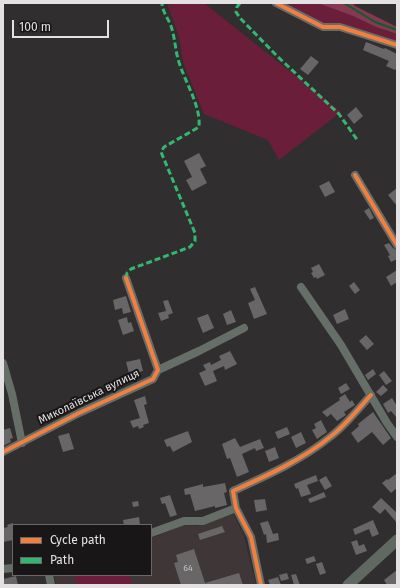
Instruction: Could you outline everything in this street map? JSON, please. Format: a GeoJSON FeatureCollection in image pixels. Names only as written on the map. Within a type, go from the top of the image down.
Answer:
{"type":"FeatureCollection","features":[{"type":"Feature","properties":{"kind":"main road"},"geometry":{"type":"LineString","coordinates":[[348,585],[397,540]]}},
{"type":"Feature","properties":{"kind":"street"},"geometry":{"type":"LineString","coordinates":[[276,3],[322,28],[340,28],[397,45]]}},
{"type":"Feature","properties":{"kind":"street"},"geometry":{"type":"LineString","coordinates":[[355,175],[397,245]]}},
{"type":"Feature","properties":{"kind":"street"},"geometry":{"type":"LineString","coordinates":[[126,278],[158,370]]}},
{"type":"Feature","properties":{"kind":"street"},"geometry":{"type":"LineString","coordinates":[[301,287],[341,345],[370,395],[397,437]]}},
{"type":"Feature","properties":{"kind":"street","name":"Миколаївська вулиця"},"geometry":{"type":"LineString","coordinates":[[3,452],[153,379],[158,370],[244,328]]}},
{"type":"Feature","properties":{"kind":"street"},"geometry":{"type":"LineString","coordinates":[[3,363],[12,394],[22,443]]}},
{"type":"Feature","properties":{"kind":"street"},"geometry":{"type":"LineString","coordinates":[[261,585],[251,537],[236,508],[233,491],[260,479],[307,453],[331,437],[370,395]]}},
{"type":"Feature","properties":{"kind":"street"},"geometry":{"type":"LineString","coordinates":[[152,533],[184,521],[203,521],[236,508]]}},
{"type":"Feature","properties":{"kind":"shaded area"},"geometry":{"type":"Polygon","coordinates":[[[313,2],[338,9],[377,27],[397,34],[397,49],[341,30],[317,29],[274,3],[313,2]]]}},
{"type":"Feature","properties":{"kind":"shaded area"},"geometry":{"type":"Polygon","coordinates":[[[167,3],[204,3],[341,112],[279,160],[268,140],[204,114],[183,62],[179,37],[167,3]]]}},
{"type":"Feature","properties":{"kind":"shaded area"},"geometry":{"type":"Polygon","coordinates":[[[318,3],[353,3],[355,6],[397,27],[397,34],[376,27],[353,16],[318,3]]]}},
{"type":"Feature","properties":{"kind":"shaded area"},"geometry":{"type":"Polygon","coordinates":[[[233,513],[244,536],[256,585],[56,585],[54,576],[152,576],[152,538],[184,525],[197,526],[233,513]]]}},
{"type":"Feature","properties":{"kind":"shaded area"},"geometry":{"type":"Polygon","coordinates":[[[74,576],[130,576],[132,585],[77,585],[74,576]]]}},
{"type":"Feature","properties":{"kind":"building"},"geometry":{"type":"Polygon","coordinates":[[[366,42],[384,49],[385,48],[397,54],[397,67],[395,70],[386,66],[389,61],[363,50],[366,42]]]}},
{"type":"Feature","properties":{"kind":"building"},"geometry":{"type":"Polygon","coordinates":[[[311,56],[319,62],[308,75],[300,69],[311,56]]]}},
{"type":"Feature","properties":{"kind":"building"},"geometry":{"type":"Polygon","coordinates":[[[356,107],[363,116],[354,124],[347,115],[356,107]]]}},
{"type":"Feature","properties":{"kind":"building"},"geometry":{"type":"Polygon","coordinates":[[[199,153],[206,166],[200,169],[207,183],[192,191],[186,180],[192,177],[184,161],[199,153]]]}},
{"type":"Feature","properties":{"kind":"building"},"geometry":{"type":"Polygon","coordinates":[[[329,181],[335,192],[325,197],[319,186],[329,181]]]}},
{"type":"Feature","properties":{"kind":"building"},"geometry":{"type":"Polygon","coordinates":[[[397,188],[397,206],[388,195],[397,188]]]}},
{"type":"Feature","properties":{"kind":"building"},"geometry":{"type":"Polygon","coordinates":[[[369,208],[374,218],[370,220],[364,211],[369,208]]]}},
{"type":"Feature","properties":{"kind":"building"},"geometry":{"type":"Polygon","coordinates":[[[389,243],[397,250],[397,259],[391,262],[388,256],[390,255],[384,245],[389,243]]]}},
{"type":"Feature","properties":{"kind":"building"},"geometry":{"type":"Polygon","coordinates":[[[319,264],[325,275],[317,279],[316,277],[314,278],[311,273],[313,272],[311,268],[319,264]]]}},
{"type":"Feature","properties":{"kind":"building"},"geometry":{"type":"Polygon","coordinates":[[[397,270],[397,282],[391,286],[386,277],[397,270]]]}},
{"type":"Feature","properties":{"kind":"building"},"geometry":{"type":"Polygon","coordinates":[[[354,282],[360,290],[355,294],[349,286],[354,282]]]}},
{"type":"Feature","properties":{"kind":"building"},"geometry":{"type":"Polygon","coordinates":[[[255,287],[267,314],[254,319],[248,303],[255,300],[250,289],[255,287]]]}},
{"type":"Feature","properties":{"kind":"building"},"geometry":{"type":"Polygon","coordinates":[[[126,296],[131,312],[123,314],[122,308],[115,310],[113,300],[126,296]]]}},
{"type":"Feature","properties":{"kind":"building"},"geometry":{"type":"Polygon","coordinates":[[[168,300],[173,313],[168,315],[169,318],[161,321],[158,313],[166,311],[163,301],[168,300]]]}},
{"type":"Feature","properties":{"kind":"building"},"geometry":{"type":"Polygon","coordinates":[[[345,309],[349,319],[337,324],[333,315],[345,309]]]}},
{"type":"Feature","properties":{"kind":"building"},"geometry":{"type":"Polygon","coordinates":[[[231,310],[236,322],[227,325],[223,314],[231,310]]]}},
{"type":"Feature","properties":{"kind":"building"},"geometry":{"type":"Polygon","coordinates":[[[208,314],[214,328],[203,333],[197,318],[208,314]]]}},
{"type":"Feature","properties":{"kind":"building"},"geometry":{"type":"Polygon","coordinates":[[[127,317],[128,323],[131,322],[134,331],[123,335],[118,320],[127,317]]]}},
{"type":"Feature","properties":{"kind":"building"},"geometry":{"type":"Polygon","coordinates":[[[366,335],[374,344],[367,350],[359,341],[366,335]]]}},
{"type":"Feature","properties":{"kind":"building"},"geometry":{"type":"Polygon","coordinates":[[[230,351],[237,364],[225,370],[224,366],[213,371],[217,381],[205,386],[199,373],[206,370],[203,365],[210,362],[211,365],[221,360],[219,356],[230,351]]]}},
{"type":"Feature","properties":{"kind":"building"},"geometry":{"type":"Polygon","coordinates":[[[140,359],[143,371],[139,372],[140,374],[130,377],[126,362],[140,359]]]}},
{"type":"Feature","properties":{"kind":"building"},"geometry":{"type":"Polygon","coordinates":[[[373,369],[376,374],[368,380],[365,375],[373,369]]]}},
{"type":"Feature","properties":{"kind":"building"},"geometry":{"type":"Polygon","coordinates":[[[384,371],[392,381],[386,385],[379,375],[384,371]]]}},
{"type":"Feature","properties":{"kind":"building"},"geometry":{"type":"Polygon","coordinates":[[[346,383],[350,389],[341,394],[338,388],[346,383]]]}},
{"type":"Feature","properties":{"kind":"building"},"geometry":{"type":"Polygon","coordinates":[[[383,385],[388,390],[381,396],[376,392],[383,385]]]}},
{"type":"Feature","properties":{"kind":"building"},"geometry":{"type":"Polygon","coordinates":[[[345,394],[350,402],[352,400],[355,405],[344,412],[346,415],[337,421],[331,414],[327,417],[322,412],[340,400],[339,398],[345,394]]]}},
{"type":"Feature","properties":{"kind":"building"},"geometry":{"type":"Polygon","coordinates":[[[145,396],[147,404],[144,405],[149,423],[143,425],[144,427],[139,429],[138,426],[133,428],[130,421],[140,418],[134,400],[145,396]]]}},
{"type":"Feature","properties":{"kind":"building"},"geometry":{"type":"Polygon","coordinates":[[[392,398],[397,406],[397,418],[391,411],[388,413],[383,404],[392,398]]]}},
{"type":"Feature","properties":{"kind":"building"},"geometry":{"type":"Polygon","coordinates":[[[373,412],[391,438],[383,445],[372,432],[358,443],[351,433],[359,426],[358,424],[373,412]]]}},
{"type":"Feature","properties":{"kind":"building"},"geometry":{"type":"Polygon","coordinates":[[[321,420],[327,432],[317,439],[312,430],[316,428],[314,424],[321,420]]]}},
{"type":"Feature","properties":{"kind":"building"},"geometry":{"type":"Polygon","coordinates":[[[287,427],[290,434],[278,439],[275,432],[287,427]]]}},
{"type":"Feature","properties":{"kind":"building"},"geometry":{"type":"Polygon","coordinates":[[[10,428],[13,438],[10,439],[11,442],[3,446],[3,430],[10,428]]]}},
{"type":"Feature","properties":{"kind":"building"},"geometry":{"type":"Polygon","coordinates":[[[188,431],[192,442],[173,452],[170,446],[167,447],[164,440],[188,431]]]}},
{"type":"Feature","properties":{"kind":"building"},"geometry":{"type":"Polygon","coordinates":[[[301,432],[306,443],[296,448],[291,437],[301,432]]]}},
{"type":"Feature","properties":{"kind":"building"},"geometry":{"type":"Polygon","coordinates":[[[69,433],[74,449],[63,452],[58,436],[69,433]]]}},
{"type":"Feature","properties":{"kind":"building"},"geometry":{"type":"Polygon","coordinates":[[[235,438],[240,447],[260,439],[264,448],[256,451],[255,448],[242,454],[249,472],[237,477],[230,458],[227,459],[222,444],[235,438]]]}},
{"type":"Feature","properties":{"kind":"building"},"geometry":{"type":"Polygon","coordinates":[[[275,447],[279,458],[269,462],[265,451],[275,447]]]}},
{"type":"Feature","properties":{"kind":"building"},"geometry":{"type":"Polygon","coordinates":[[[397,473],[397,488],[391,493],[382,483],[397,473]]]}},
{"type":"Feature","properties":{"kind":"building"},"geometry":{"type":"Polygon","coordinates":[[[316,475],[318,481],[307,485],[311,494],[301,497],[298,488],[296,489],[294,484],[316,475]]]}},
{"type":"Feature","properties":{"kind":"building"},"geometry":{"type":"Polygon","coordinates":[[[326,476],[332,486],[325,490],[319,480],[326,476]]]}},
{"type":"Feature","properties":{"kind":"building"},"geometry":{"type":"Polygon","coordinates":[[[225,483],[227,492],[224,493],[227,505],[215,508],[215,506],[195,511],[190,494],[185,495],[184,489],[203,484],[203,487],[225,483]]]}},
{"type":"Feature","properties":{"kind":"building"},"geometry":{"type":"Polygon","coordinates":[[[324,492],[326,497],[310,503],[308,499],[324,492]]]}},
{"type":"Feature","properties":{"kind":"building"},"geometry":{"type":"Polygon","coordinates":[[[170,495],[177,515],[170,517],[165,503],[162,504],[160,498],[170,495]]]}},
{"type":"Feature","properties":{"kind":"building"},"geometry":{"type":"Polygon","coordinates":[[[381,498],[397,513],[397,523],[385,509],[380,514],[372,507],[381,498]]]}},
{"type":"Feature","properties":{"kind":"building"},"geometry":{"type":"Polygon","coordinates":[[[265,499],[267,510],[256,512],[254,500],[265,499]]]}},
{"type":"Feature","properties":{"kind":"building"},"geometry":{"type":"Polygon","coordinates":[[[138,501],[139,506],[133,507],[132,502],[138,501]]]}},
{"type":"Feature","properties":{"kind":"building"},"geometry":{"type":"Polygon","coordinates":[[[139,517],[140,524],[124,524],[123,520],[139,517]]]}},
{"type":"Feature","properties":{"kind":"building"},"geometry":{"type":"Polygon","coordinates":[[[373,520],[379,534],[372,537],[369,529],[355,535],[353,529],[373,520]]]}},
{"type":"Feature","properties":{"kind":"building"},"geometry":{"type":"Polygon","coordinates":[[[268,521],[273,534],[278,533],[279,540],[267,543],[266,534],[264,535],[260,523],[268,521]]]}},
{"type":"Feature","properties":{"kind":"building"},"geometry":{"type":"Polygon","coordinates":[[[13,523],[12,540],[3,542],[3,528],[8,527],[7,525],[13,523]]]}},
{"type":"Feature","properties":{"kind":"building"},"geometry":{"type":"Polygon","coordinates":[[[222,526],[225,532],[200,540],[198,534],[222,526]]]}},
{"type":"Feature","properties":{"kind":"building"},"geometry":{"type":"Polygon","coordinates":[[[357,540],[359,546],[364,544],[367,551],[356,555],[351,542],[357,540]]]}},
{"type":"Feature","properties":{"kind":"building"},"geometry":{"type":"Polygon","coordinates":[[[194,549],[205,583],[239,573],[243,585],[181,585],[174,563],[178,562],[176,555],[194,549]]]}},
{"type":"Feature","properties":{"kind":"building"},"geometry":{"type":"Polygon","coordinates":[[[314,556],[316,561],[307,564],[305,559],[314,556]]]}},
{"type":"Feature","properties":{"kind":"building"},"geometry":{"type":"Polygon","coordinates":[[[322,562],[326,573],[320,575],[316,564],[322,562]]]}},
{"type":"Feature","properties":{"kind":"building"},"geometry":{"type":"Polygon","coordinates":[[[397,570],[397,583],[394,585],[387,585],[384,580],[397,570]]]}},
{"type":"Feature","properties":{"kind":"building"},"geometry":{"type":"Polygon","coordinates":[[[287,573],[289,579],[281,581],[279,575],[287,573]]]}},
{"type":"Feature","properties":{"kind":"building"},"geometry":{"type":"Polygon","coordinates":[[[296,574],[300,585],[294,585],[291,575],[296,574]]]}},
{"type":"Feature","properties":{"kind":"building"},"geometry":{"type":"Polygon","coordinates":[[[16,576],[18,585],[3,585],[3,579],[16,576]]]}},
{"type":"Feature","properties":{"kind":"building"},"geometry":{"type":"Polygon","coordinates":[[[278,577],[281,585],[270,585],[268,580],[278,577]]]}},
{"type":"Feature","properties":{"kind":"waterway"},"geometry":{"type":"LineString","coordinates":[[344,3],[375,22],[397,30]]}},
{"type":"Feature","properties":{"kind":"marked path"},"geometry":{"type":"LineString","coordinates":[[126,278],[127,273],[131,269],[190,247],[195,241],[195,233],[161,152],[164,147],[199,127],[199,119],[195,102],[181,67],[170,23],[163,9],[162,3]]}},
{"type":"Feature","properties":{"kind":"marked path"},"geometry":{"type":"LineString","coordinates":[[240,3],[236,12],[240,18],[277,56],[339,114],[358,141]]}},
{"type":"Feature","properties":{"kind":"cycle path"},"geometry":{"type":"LineString","coordinates":[[276,3],[323,27],[340,27],[397,45]]}},
{"type":"Feature","properties":{"kind":"cycle path"},"geometry":{"type":"LineString","coordinates":[[355,175],[397,245]]}},
{"type":"Feature","properties":{"kind":"cycle path"},"geometry":{"type":"LineString","coordinates":[[3,452],[79,413],[153,379],[158,370],[126,278]]}},
{"type":"Feature","properties":{"kind":"cycle path"},"geometry":{"type":"LineString","coordinates":[[261,585],[251,537],[236,508],[233,491],[308,453],[336,433],[371,395]]}}]}
